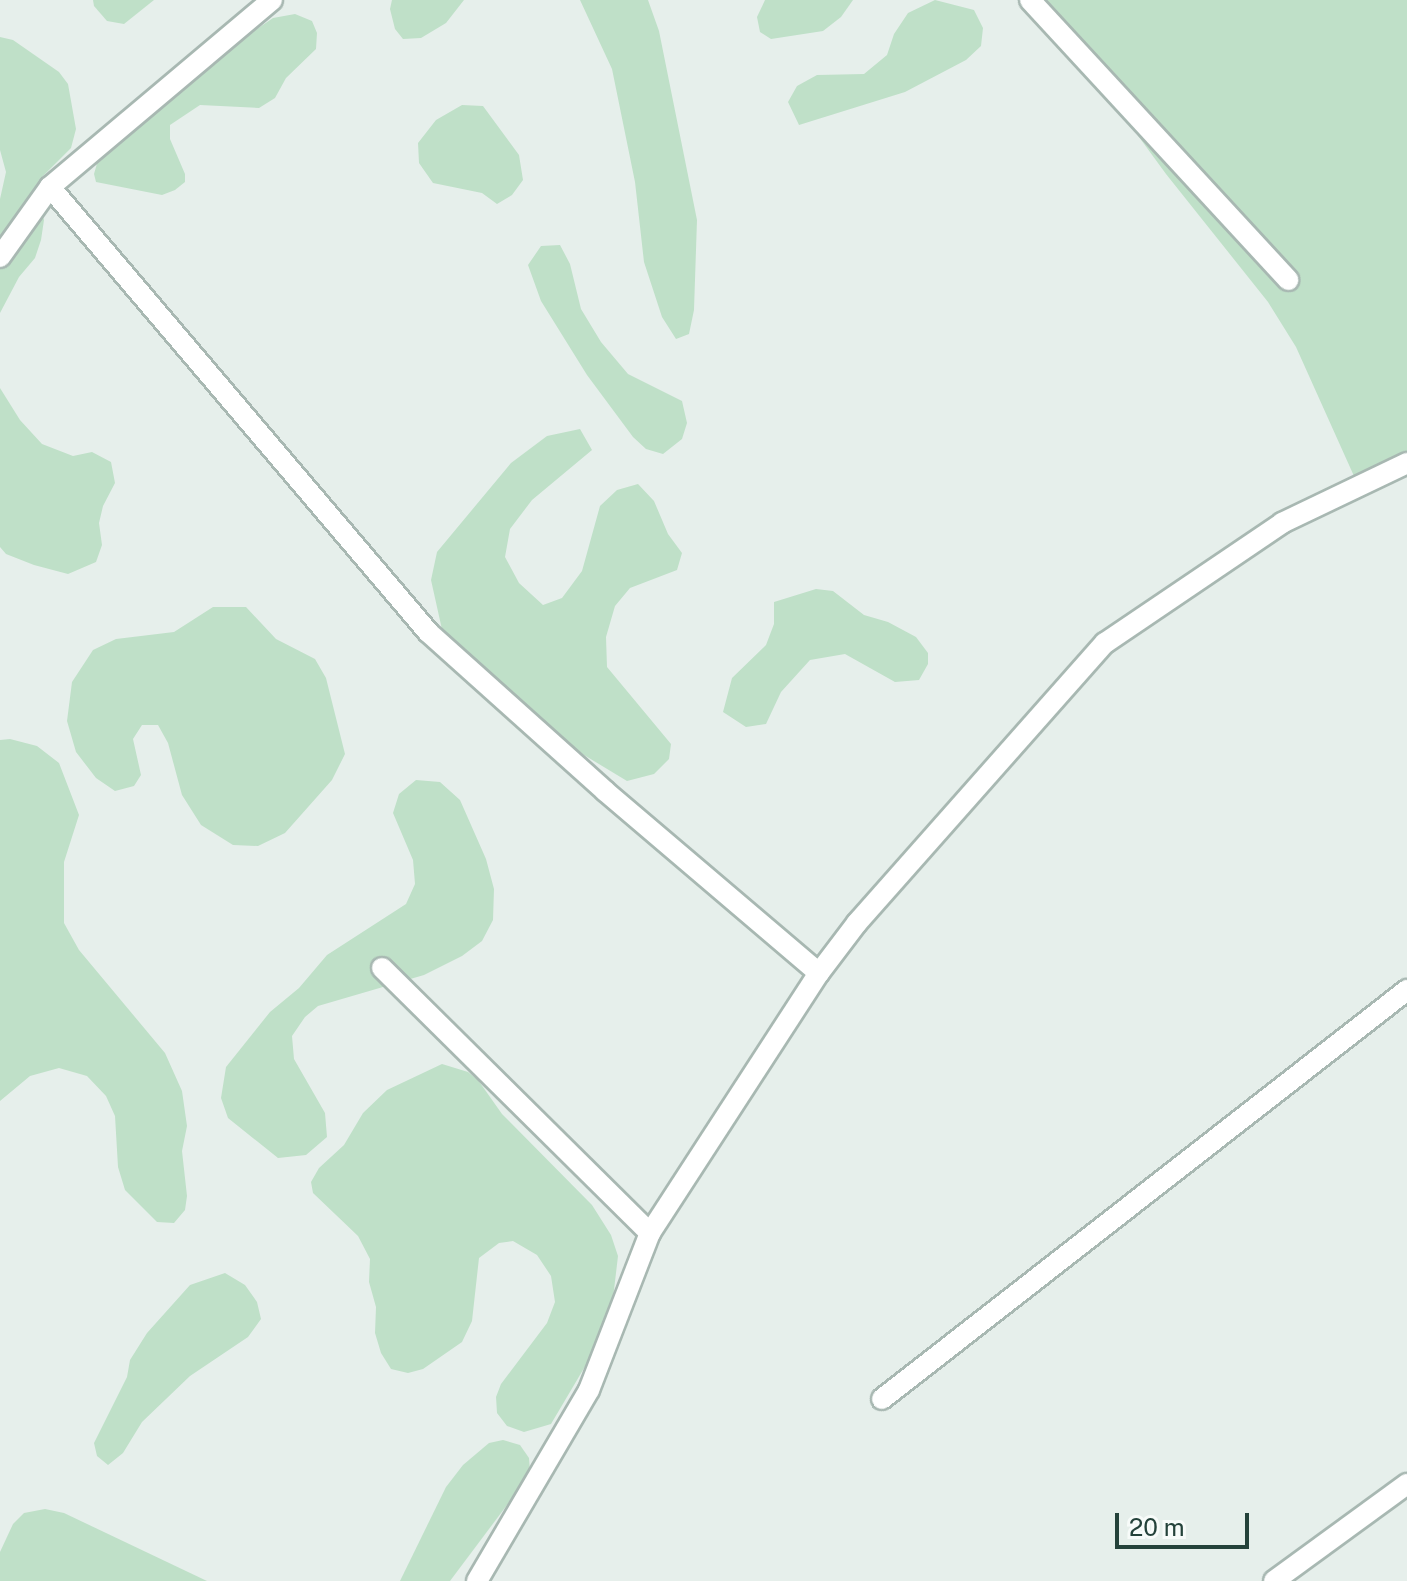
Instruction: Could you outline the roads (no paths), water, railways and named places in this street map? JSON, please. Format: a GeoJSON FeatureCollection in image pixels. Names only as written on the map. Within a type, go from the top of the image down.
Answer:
{"type":"FeatureCollection","features":[{"type":"Feature","properties":{"kind":"lane"},"geometry":{"type":"LineString","coordinates":[[0,257],[50,187],[272,0]]}},
{"type":"Feature","properties":{"kind":"lane"},"geometry":{"type":"LineString","coordinates":[[1030,0],[1288,280]]}},
{"type":"Feature","properties":{"kind":"lane"},"geometry":{"type":"LineString","coordinates":[[50,187],[428,632],[605,791],[819,973]]}},
{"type":"Feature","properties":{"kind":"lane"},"geometry":{"type":"LineString","coordinates":[[477,1581],[589,1390],[650,1233],[819,973],[857,923],[1105,643],[1282,523],[1407,463]]}},
{"type":"Feature","properties":{"kind":"lane"},"geometry":{"type":"LineString","coordinates":[[382,968],[650,1233]]}},
{"type":"Feature","properties":{"kind":"lane"},"geometry":{"type":"LineString","coordinates":[[882,1399],[1407,990]]}},
{"type":"Feature","properties":{"kind":"lane"},"geometry":{"type":"LineString","coordinates":[[1274,1581],[1407,1484]]}}]}
